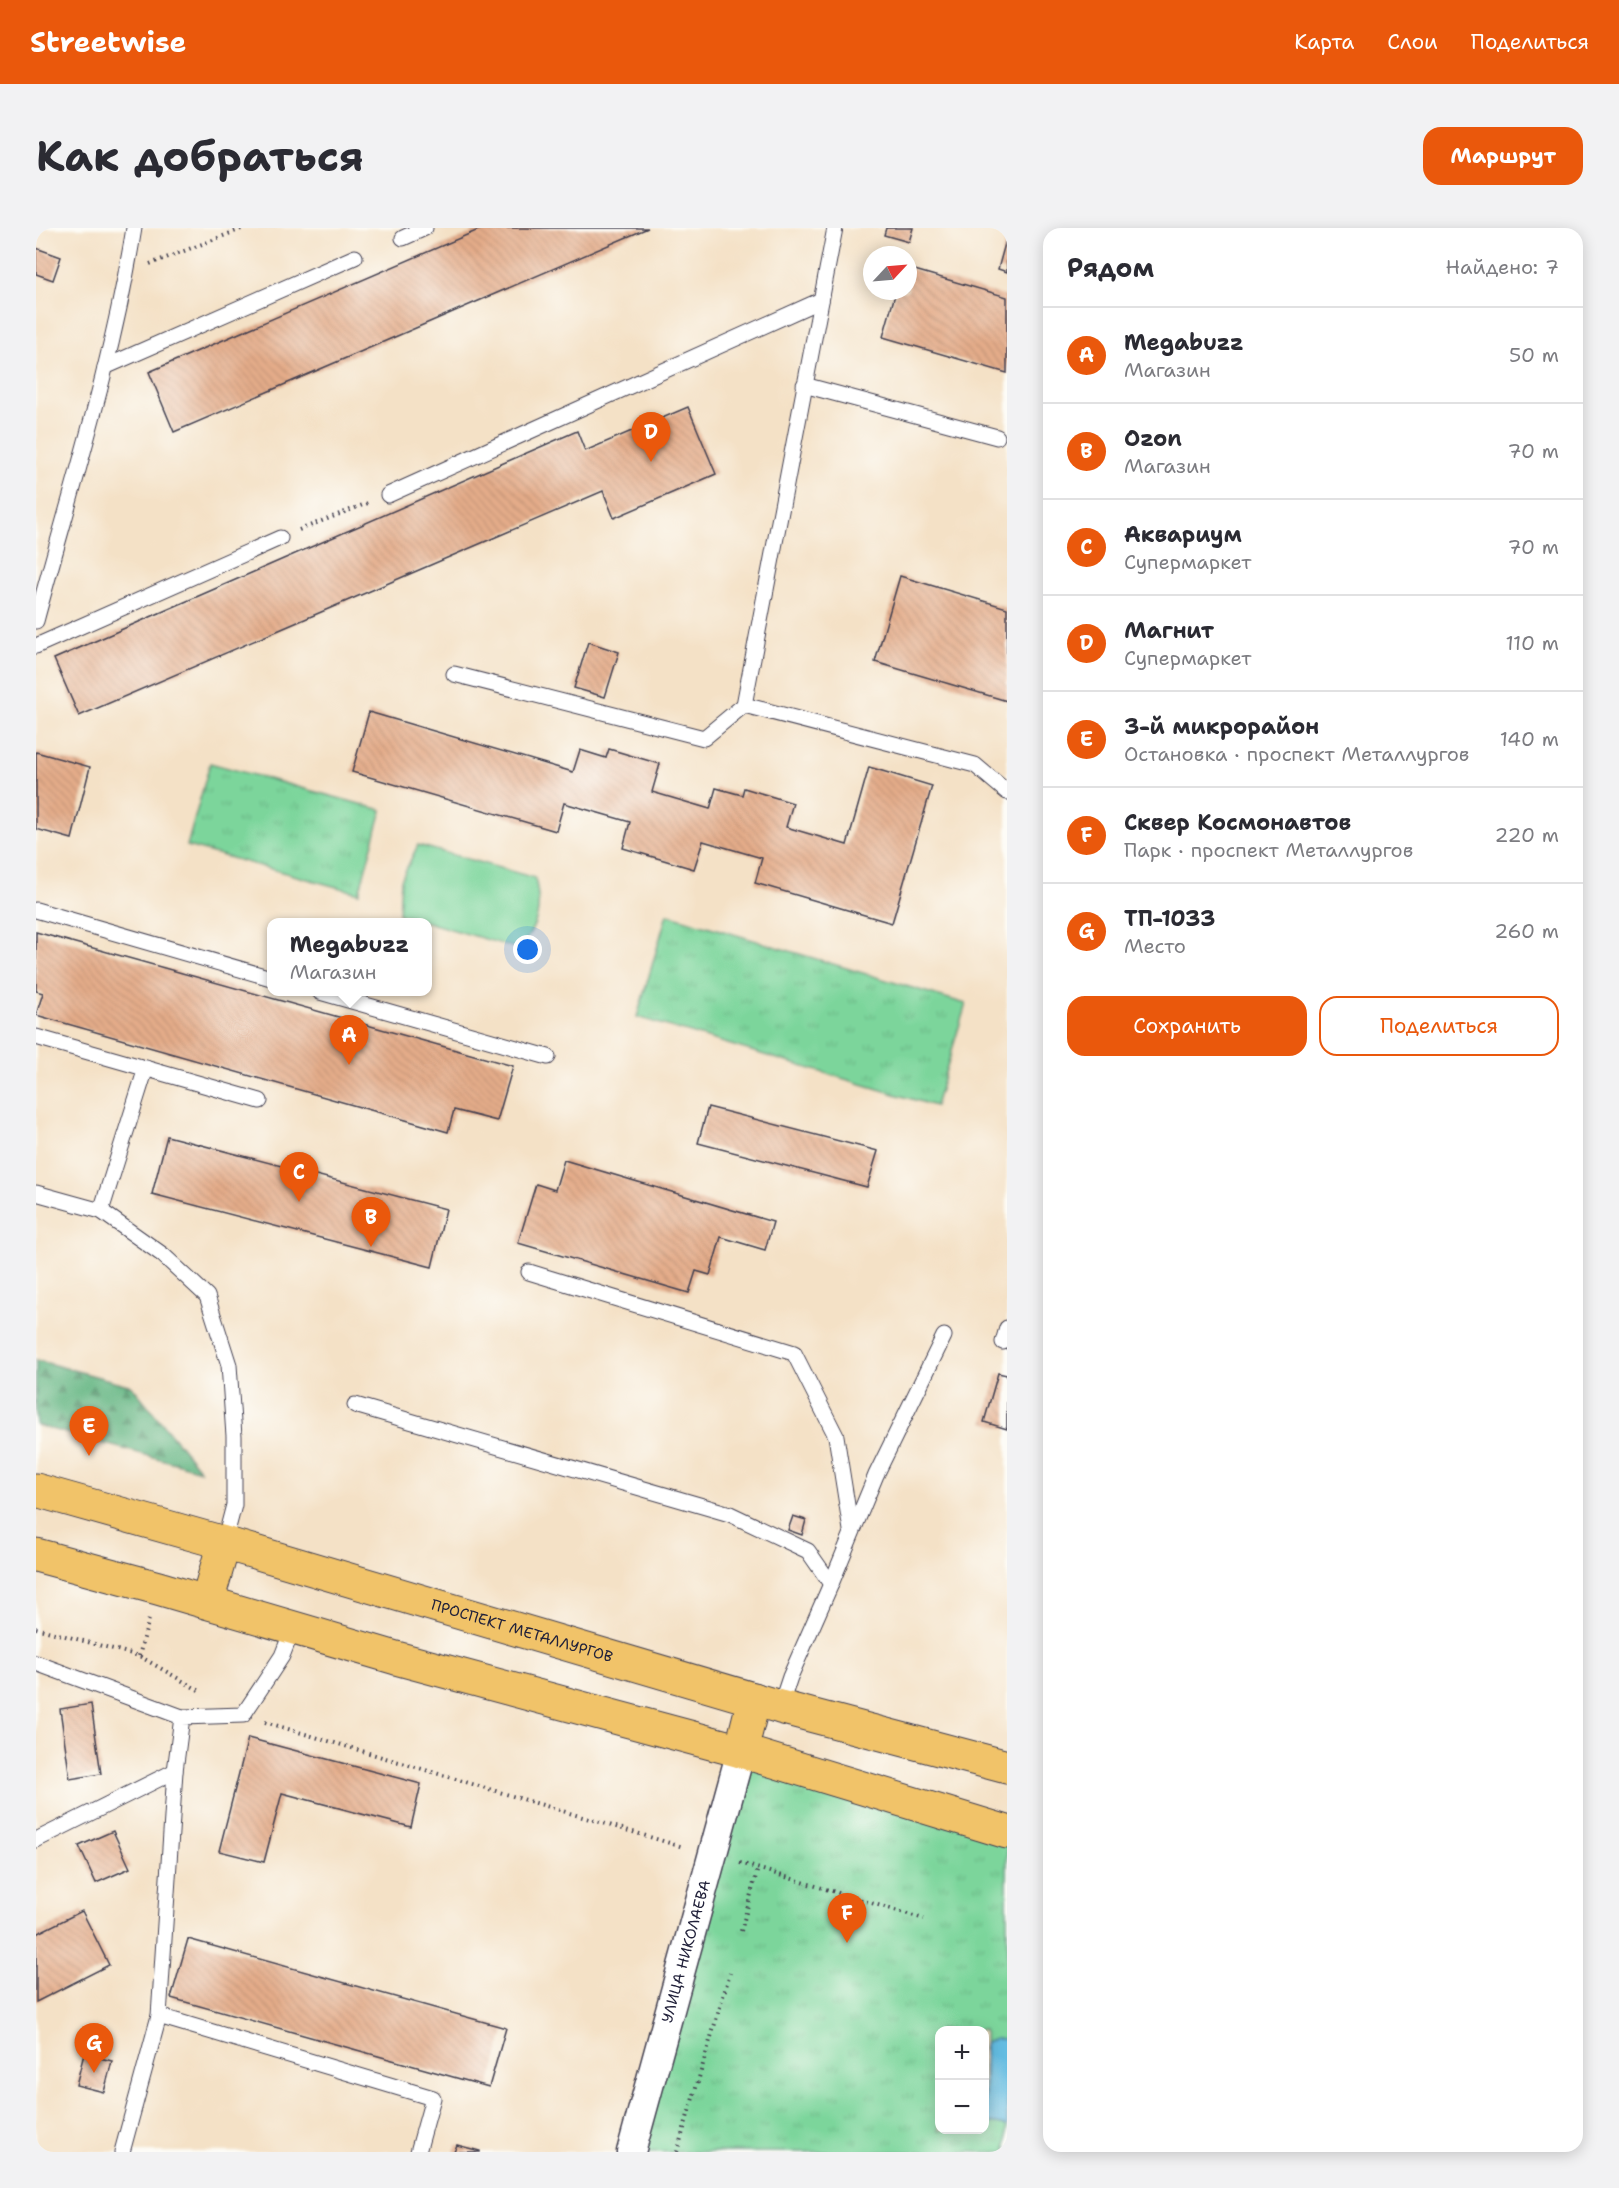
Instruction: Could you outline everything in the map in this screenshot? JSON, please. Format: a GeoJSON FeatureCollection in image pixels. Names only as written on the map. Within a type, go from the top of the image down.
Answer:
{"type":"FeatureCollection","features":[{"type":"Feature","properties":{"kind":"main road","name":"ПРОСПЕКТ МЕТАЛЛУРГОВ"},"geometry":{"type":"LineString","coordinates":[[36,1490],[224,1542],[767,1703],[1007,1767]]}},
{"type":"Feature","properties":{"kind":"main road"},"geometry":{"type":"LineString","coordinates":[[207,1602],[224,1542]]}},
{"type":"Feature","properties":{"kind":"main road"},"geometry":{"type":"LineString","coordinates":[[36,1554],[396,1658],[741,1751],[1007,1832]]}},
{"type":"Feature","properties":{"kind":"main road"},"geometry":{"type":"LineString","coordinates":[[741,1751],[767,1703]]}},
{"type":"Feature","properties":{"kind":"street","name":"УЛИЦА НИКОЛАЕВА"},"geometry":{"type":"LineString","coordinates":[[631,2152],[741,1751]]}},
{"type":"Feature","properties":{"kind":"lane"},"geometry":{"type":"LineString","coordinates":[[36,621],[105,367],[127,273],[134,228]]}},
{"type":"Feature","properties":{"kind":"lane"},"geometry":{"type":"LineString","coordinates":[[403,238],[425,228]]}},
{"type":"Feature","properties":{"kind":"lane"},"geometry":{"type":"LineString","coordinates":[[454,674],[704,738],[744,705],[836,228]]}},
{"type":"Feature","properties":{"kind":"lane"},"geometry":{"type":"LineString","coordinates":[[105,367],[355,257]]}},
{"type":"Feature","properties":{"kind":"lane"},"geometry":{"type":"LineString","coordinates":[[388,495],[821,300]]}},
{"type":"Feature","properties":{"kind":"lane"},"geometry":{"type":"LineString","coordinates":[[804,385],[997,437]]}},
{"type":"Feature","properties":{"kind":"lane"},"geometry":{"type":"LineString","coordinates":[[36,646],[280,538]]}},
{"type":"Feature","properties":{"kind":"lane"},"geometry":{"type":"LineString","coordinates":[[744,705],[975,765],[1007,792]]}},
{"type":"Feature","properties":{"kind":"lane"},"geometry":{"type":"LineString","coordinates":[[36,910],[267,977]]}},
{"type":"Feature","properties":{"kind":"lane"},"geometry":{"type":"LineString","coordinates":[[334,996],[548,1057]]}},
{"type":"Feature","properties":{"kind":"lane"},"geometry":{"type":"LineString","coordinates":[[36,1037],[260,1101]]}},
{"type":"Feature","properties":{"kind":"lane"},"geometry":{"type":"LineString","coordinates":[[102,1210],[146,1068]]}},
{"type":"Feature","properties":{"kind":"lane"},"geometry":{"type":"LineString","coordinates":[[36,1193],[102,1210],[163,1255],[207,1296],[229,1365],[234,1436],[234,1505],[224,1542]]}},
{"type":"Feature","properties":{"kind":"lane"},"geometry":{"type":"LineString","coordinates":[[529,1272],[794,1353],[836,1436],[851,1530]]}},
{"type":"Feature","properties":{"kind":"lane"},"geometry":{"type":"LineString","coordinates":[[767,1703],[790,1677],[831,1584],[851,1530],[944,1336]]}},
{"type":"Feature","properties":{"kind":"lane"},"geometry":{"type":"LineString","coordinates":[[355,1405],[730,1514],[808,1551],[831,1584]]}},
{"type":"Feature","properties":{"kind":"lane"},"geometry":{"type":"LineString","coordinates":[[36,1663],[182,1717],[243,1715],[282,1656],[293,1628]]}},
{"type":"Feature","properties":{"kind":"lane"},"geometry":{"type":"LineString","coordinates":[[122,2152],[159,2016],[175,1771],[182,1717]]}},
{"type":"Feature","properties":{"kind":"lane"},"geometry":{"type":"LineString","coordinates":[[36,1840],[175,1771]]}},
{"type":"Feature","properties":{"kind":"lane"},"geometry":{"type":"LineString","coordinates":[[159,2016],[433,2098],[418,2152]]}},
{"type":"Feature","properties":{"kind":"path"},"geometry":{"type":"LineString","coordinates":[[127,273],[244,228]]}},
{"type":"Feature","properties":{"kind":"path"},"geometry":{"type":"LineString","coordinates":[[280,538],[388,495]]}},
{"type":"Feature","properties":{"kind":"path"},"geometry":{"type":"LineString","coordinates":[[139,1656],[150,1618]]}},
{"type":"Feature","properties":{"kind":"path"},"geometry":{"type":"LineString","coordinates":[[36,1628],[139,1656],[243,1715],[924,1919]]}},
{"type":"Feature","properties":{"kind":"path"},"geometry":{"type":"LineString","coordinates":[[741,1931],[758,1868]]}},
{"type":"Feature","properties":{"kind":"path"},"geometry":{"type":"LineString","coordinates":[[677,2152],[730,1973]]}},
{"type":"Feature","properties":{"kind":"green space"},"geometry":{"type":"Polygon","coordinates":[[[210,763],[382,810],[359,893],[187,846],[210,763]]]}},
{"type":"Feature","properties":{"kind":"green space"},"geometry":{"type":"Polygon","coordinates":[[[418,845],[535,878],[538,907],[535,924],[519,949],[432,924],[432,918],[413,918],[399,914],[401,880],[418,845]]]}},
{"type":"Feature","properties":{"kind":"green space"},"geometry":{"type":"Polygon","coordinates":[[[667,914],[966,1004],[935,1106],[637,1017],[667,914]]]}},
{"type":"Feature","properties":{"kind":"green space"},"geometry":{"type":"Polygon","coordinates":[[[36,1360],[132,1386],[200,1470],[36,1425],[36,1360]]]}},
{"type":"Feature","properties":{"kind":"green space"},"geometry":{"type":"Polygon","coordinates":[[[741,1751],[1007,1832],[1007,2152],[631,2152],[741,1751]]]}},
{"type":"Feature","properties":{"kind":"water"},"geometry":{"type":"Polygon","coordinates":[[[1007,2039],[1007,2126],[989,2123],[989,2041],[1007,2039]]]}},
{"type":"Feature","properties":{"kind":"building"},"geometry":{"type":"Polygon","coordinates":[[[483,228],[648,228],[174,432],[149,372],[483,228]]]}},
{"type":"Feature","properties":{"kind":"building"},"geometry":{"type":"Polygon","coordinates":[[[886,228],[913,228],[909,242],[884,235],[886,228]]]}},
{"type":"Feature","properties":{"kind":"building"},"geometry":{"type":"Polygon","coordinates":[[[1007,240],[1007,272],[998,269],[1007,240]]]}},
{"type":"Feature","properties":{"kind":"building"},"geometry":{"type":"Polygon","coordinates":[[[36,248],[61,257],[53,280],[36,274],[36,248]]]}},
{"type":"Feature","properties":{"kind":"building"},"geometry":{"type":"Polygon","coordinates":[[[917,271],[1007,297],[1007,373],[883,337],[893,300],[917,300],[917,271]]]}},
{"type":"Feature","properties":{"kind":"building"},"geometry":{"type":"Polygon","coordinates":[[[688,407],[716,474],[614,518],[603,491],[79,716],[54,659],[577,431],[585,451],[688,407]]]}},
{"type":"Feature","properties":{"kind":"building"},"geometry":{"type":"Polygon","coordinates":[[[900,576],[1007,608],[1007,701],[875,662],[900,576]]]}},
{"type":"Feature","properties":{"kind":"building"},"geometry":{"type":"Polygon","coordinates":[[[588,642],[619,652],[605,697],[574,688],[588,642]]]}},
{"type":"Feature","properties":{"kind":"building"},"geometry":{"type":"Polygon","coordinates":[[[369,712],[573,772],[580,750],[606,758],[609,749],[660,764],[652,792],[710,809],[716,788],[742,795],[744,788],[793,803],[786,827],[847,845],[869,767],[932,786],[892,923],[755,883],[762,858],[703,841],[694,869],[623,848],[630,822],[564,803],[556,831],[352,772],[369,712]]]}},
{"type":"Feature","properties":{"kind":"building"},"geometry":{"type":"Polygon","coordinates":[[[36,752],[90,767],[72,839],[36,829],[36,752]]]}},
{"type":"Feature","properties":{"kind":"building"},"geometry":{"type":"Polygon","coordinates":[[[36,932],[513,1066],[497,1121],[454,1110],[448,1132],[36,1015],[43,993],[36,991],[36,932]]]}},
{"type":"Feature","properties":{"kind":"building"},"geometry":{"type":"Polygon","coordinates":[[[708,1107],[878,1151],[867,1187],[698,1143],[708,1107]]]}},
{"type":"Feature","properties":{"kind":"building"},"geometry":{"type":"Polygon","coordinates":[[[167,1136],[446,1209],[432,1267],[152,1194],[167,1136]]]}},
{"type":"Feature","properties":{"kind":"building"},"geometry":{"type":"Polygon","coordinates":[[[564,1160],[773,1222],[765,1250],[721,1237],[710,1275],[696,1271],[689,1293],[518,1243],[536,1184],[555,1190],[564,1160]]]}},
{"type":"Feature","properties":{"kind":"building"},"geometry":{"type":"Polygon","coordinates":[[[998,1373],[1007,1375],[1007,1429],[984,1422],[998,1373]]]}},
{"type":"Feature","properties":{"kind":"building"},"geometry":{"type":"Polygon","coordinates":[[[793,1516],[806,1520],[802,1535],[788,1530],[793,1516]]]}},
{"type":"Feature","properties":{"kind":"building"},"geometry":{"type":"Polygon","coordinates":[[[91,1704],[101,1774],[70,1779],[60,1709],[91,1704]]]}},
{"type":"Feature","properties":{"kind":"building"},"geometry":{"type":"Polygon","coordinates":[[[248,1738],[421,1784],[411,1827],[282,1793],[264,1862],[219,1851],[248,1738]]]}},
{"type":"Feature","properties":{"kind":"building"},"geometry":{"type":"Polygon","coordinates":[[[113,1831],[130,1868],[96,1883],[79,1846],[113,1831]]]}},
{"type":"Feature","properties":{"kind":"building"},"geometry":{"type":"Polygon","coordinates":[[[82,1911],[109,1965],[36,2002],[36,1934],[82,1911]]]}},
{"type":"Feature","properties":{"kind":"building"},"geometry":{"type":"Polygon","coordinates":[[[188,1939],[506,2028],[489,2087],[171,1998],[188,1939]]]}},
{"type":"Feature","properties":{"kind":"building"},"geometry":{"type":"Polygon","coordinates":[[[84,2054],[112,2061],[104,2092],[76,2085],[84,2054]]]}},
{"type":"Feature","properties":{"kind":"building"},"geometry":{"type":"Polygon","coordinates":[[[457,2145],[480,2151],[480,2152],[454,2152],[457,2145]]]}},
{"type":"Feature","properties":{"kind":"place","name":"Магнит"},"geometry":{"type":"Point","coordinates":[651,462]}},
{"type":"Feature","properties":{"kind":"place","name":"Megabuzz"},"geometry":{"type":"Point","coordinates":[349,1065]}},
{"type":"Feature","properties":{"kind":"place","name":"Аквариум"},"geometry":{"type":"Point","coordinates":[299,1202]}},
{"type":"Feature","properties":{"kind":"place","name":"Ozon"},"geometry":{"type":"Point","coordinates":[371,1247]}},
{"type":"Feature","properties":{"kind":"place","name":"3-й микрорайон"},"geometry":{"type":"Point","coordinates":[89,1456]}},
{"type":"Feature","properties":{"kind":"place","name":"Сквер Космонавтов"},"geometry":{"type":"Point","coordinates":[847,1943]}},
{"type":"Feature","properties":{"kind":"place","name":"ТП-1033"},"geometry":{"type":"Point","coordinates":[94,2073]}}]}
